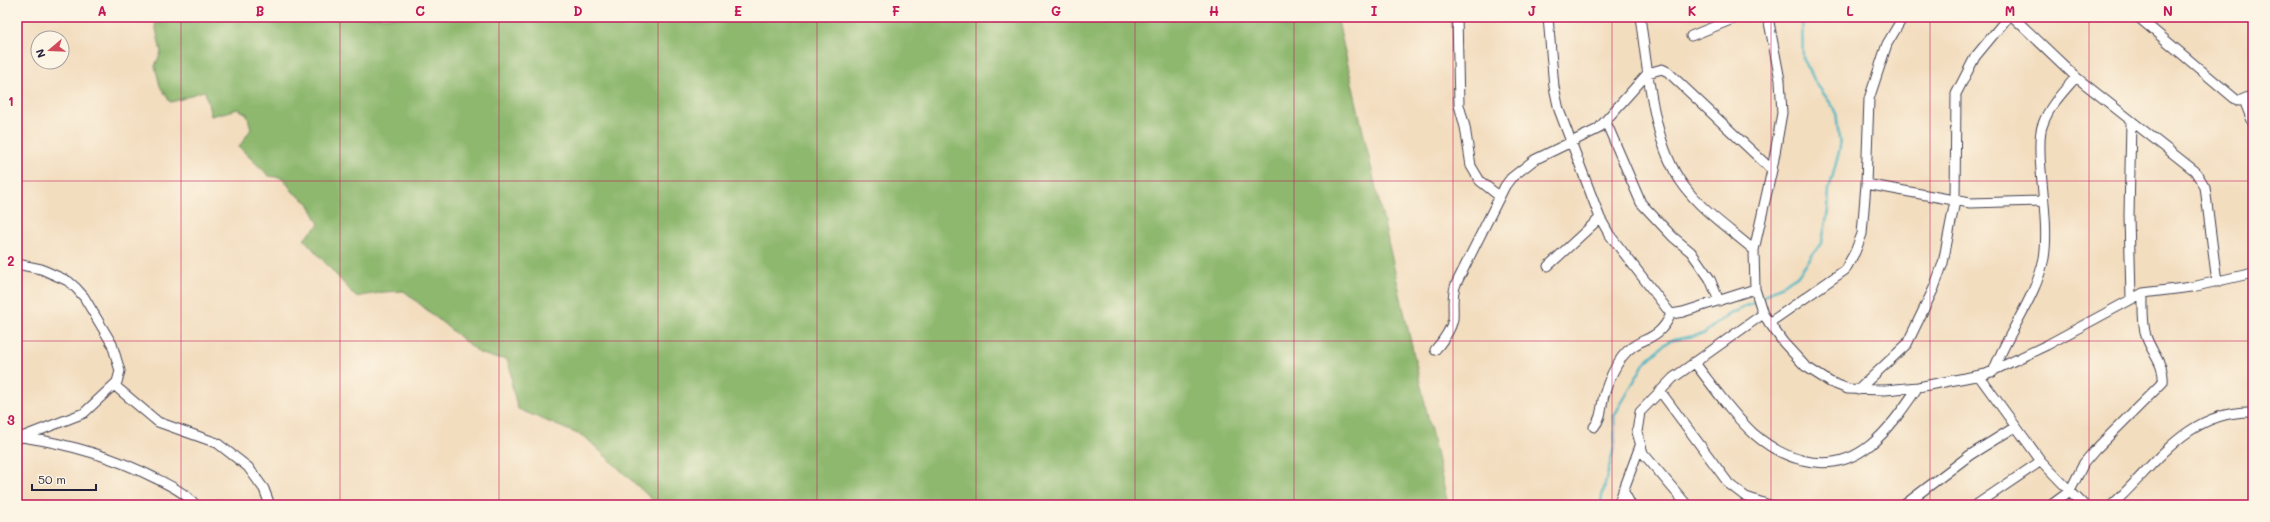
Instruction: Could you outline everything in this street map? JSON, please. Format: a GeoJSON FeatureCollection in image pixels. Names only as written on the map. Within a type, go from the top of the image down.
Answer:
{"type":"FeatureCollection","features":[{"type":"Feature","properties":{"kind":"street"},"geometry":{"type":"LineString","coordinates":[[1457,17],[1459,105],[1465,127],[1471,166],[1480,181],[1499,196]]}},
{"type":"Feature","properties":{"kind":"street"},"geometry":{"type":"LineString","coordinates":[[1548,17],[1556,100],[1570,143],[1600,218],[1610,234],[1671,314]]}},
{"type":"Feature","properties":{"kind":"street"},"geometry":{"type":"LineString","coordinates":[[1640,17],[1648,73],[1661,141],[1673,170],[1684,187],[1702,206],[1754,250]]}},
{"type":"Feature","properties":{"kind":"street"},"geometry":{"type":"LineString","coordinates":[[1691,36],[1738,17]]}},
{"type":"Feature","properties":{"kind":"street"},"geometry":{"type":"LineString","coordinates":[[1768,17],[1777,60],[1782,98],[1780,130],[1754,250],[1755,289],[1762,311],[1769,323],[1795,357],[1818,375],[1840,386],[1858,390],[1885,390],[1918,387],[1979,376],[1993,372],[2093,321],[2131,298],[2143,293],[2192,287],[2253,273]]}},
{"type":"Feature","properties":{"kind":"street"},"geometry":{"type":"LineString","coordinates":[[1769,323],[1845,270],[1862,234],[1866,184],[1869,99],[1883,54],[1903,17]]}},
{"type":"Feature","properties":{"kind":"street"},"geometry":{"type":"LineString","coordinates":[[1858,390],[1907,344],[1921,317],[1943,263],[1955,201],[1956,94],[1976,57],[2008,17]]}},
{"type":"Feature","properties":{"kind":"street"},"geometry":{"type":"LineString","coordinates":[[2013,17],[2076,77],[2131,122],[2195,171],[2205,187],[2217,282]]}},
{"type":"Feature","properties":{"kind":"street"},"geometry":{"type":"LineString","coordinates":[[2138,17],[2234,98],[2244,100],[2253,95]]}},
{"type":"Feature","properties":{"kind":"street"},"geometry":{"type":"LineString","coordinates":[[1435,350],[1441,343],[1453,320],[1452,293],[1481,236],[1499,196],[1511,178],[1534,160],[1592,134],[1606,122],[1648,73],[1662,69],[1668,72],[1772,170]]}},
{"type":"Feature","properties":{"kind":"street"},"geometry":{"type":"LineString","coordinates":[[1993,372],[2000,353],[2041,270],[2046,242],[2042,201],[2040,148],[2042,126],[2046,115],[2076,77]]}},
{"type":"Feature","properties":{"kind":"street"},"geometry":{"type":"LineString","coordinates":[[2244,100],[2253,123]]}},
{"type":"Feature","properties":{"kind":"street"},"geometry":{"type":"LineString","coordinates":[[1606,122],[1641,203],[1673,237],[1691,252],[1710,279],[1719,301]]}},
{"type":"Feature","properties":{"kind":"street"},"geometry":{"type":"LineString","coordinates":[[2131,122],[2129,223],[2131,298]]}},
{"type":"Feature","properties":{"kind":"street"},"geometry":{"type":"LineString","coordinates":[[1866,184],[1970,203],[2042,201]]}},
{"type":"Feature","properties":{"kind":"street"},"geometry":{"type":"LineString","coordinates":[[1548,266],[1600,218]]}},
{"type":"Feature","properties":{"kind":"street"},"geometry":{"type":"LineString","coordinates":[[17,264],[41,269],[56,275],[68,281],[84,297],[112,344],[119,363],[120,377],[114,385],[84,413],[19,438]]}},
{"type":"Feature","properties":{"kind":"street"},"geometry":{"type":"LineString","coordinates":[[1671,314],[1683,312],[1755,289]]}},
{"type":"Feature","properties":{"kind":"street"},"geometry":{"type":"LineString","coordinates":[[2051,505],[2070,491],[2084,463],[2094,450],[2163,382],[2164,374],[2146,337],[2143,293]]}},
{"type":"Feature","properties":{"kind":"street"},"geometry":{"type":"LineString","coordinates":[[1687,505],[1646,460],[1640,446],[1636,426],[1640,412],[1660,391],[1694,362],[1762,311]]}},
{"type":"Feature","properties":{"kind":"street"},"geometry":{"type":"LineString","coordinates":[[1594,427],[1600,419],[1608,384],[1622,356],[1630,347],[1658,334],[1666,324],[1671,314]]}},
{"type":"Feature","properties":{"kind":"street"},"geometry":{"type":"LineString","coordinates":[[1694,362],[1754,434],[1776,450],[1793,458],[1815,464],[1828,464],[1842,461],[1874,441],[1893,425],[1918,387]]}},
{"type":"Feature","properties":{"kind":"street"},"geometry":{"type":"LineString","coordinates":[[1979,376],[2015,427],[2042,461],[2084,505]]}},
{"type":"Feature","properties":{"kind":"street"},"geometry":{"type":"LineString","coordinates":[[114,385],[158,422],[217,443],[248,467],[264,489],[270,505]]}},
{"type":"Feature","properties":{"kind":"street"},"geometry":{"type":"LineString","coordinates":[[1660,391],[1729,484],[1746,497],[1769,505]]}},
{"type":"Feature","properties":{"kind":"street"},"geometry":{"type":"LineString","coordinates":[[2112,505],[2153,462],[2197,425],[2219,416],[2253,412]]}},
{"type":"Feature","properties":{"kind":"street"},"geometry":{"type":"LineString","coordinates":[[1904,505],[1970,455],[2015,427]]}},
{"type":"Feature","properties":{"kind":"street"},"geometry":{"type":"LineString","coordinates":[[19,438],[78,447],[115,460],[173,487],[193,502],[205,505]]}},
{"type":"Feature","properties":{"kind":"street"},"geometry":{"type":"LineString","coordinates":[[1618,505],[1640,446]]}},
{"type":"Feature","properties":{"kind":"street"},"geometry":{"type":"LineString","coordinates":[[1976,505],[2042,461]]}},
{"type":"Feature","properties":{"kind":"street"},"geometry":{"type":"LineString","coordinates":[[1623,490],[1631,505]]}},
{"type":"Feature","properties":{"kind":"green space"},"geometry":{"type":"Polygon","coordinates":[[[171,17],[1337,17],[1448,505],[658,505],[585,437],[518,409],[507,359],[495,358],[479,353],[404,291],[384,292],[356,297],[304,239],[319,224],[308,203],[293,192],[283,178],[269,176],[239,147],[251,129],[247,114],[238,109],[211,116],[205,91],[170,102],[160,86],[155,66],[161,52],[155,24],[171,17]]]}},
{"type":"Feature","properties":{"kind":"waterway"},"geometry":{"type":"LineString","coordinates":[[1761,298],[1797,276],[1822,242],[1828,211],[1829,190],[1840,148],[1836,111],[1816,83],[1803,58],[1802,17]]}},
{"type":"Feature","properties":{"kind":"waterway"},"geometry":{"type":"LineString","coordinates":[[1600,505],[1615,443],[1614,416],[1645,362],[1669,341],[1703,334],[1726,316],[1757,301]]}}]}
